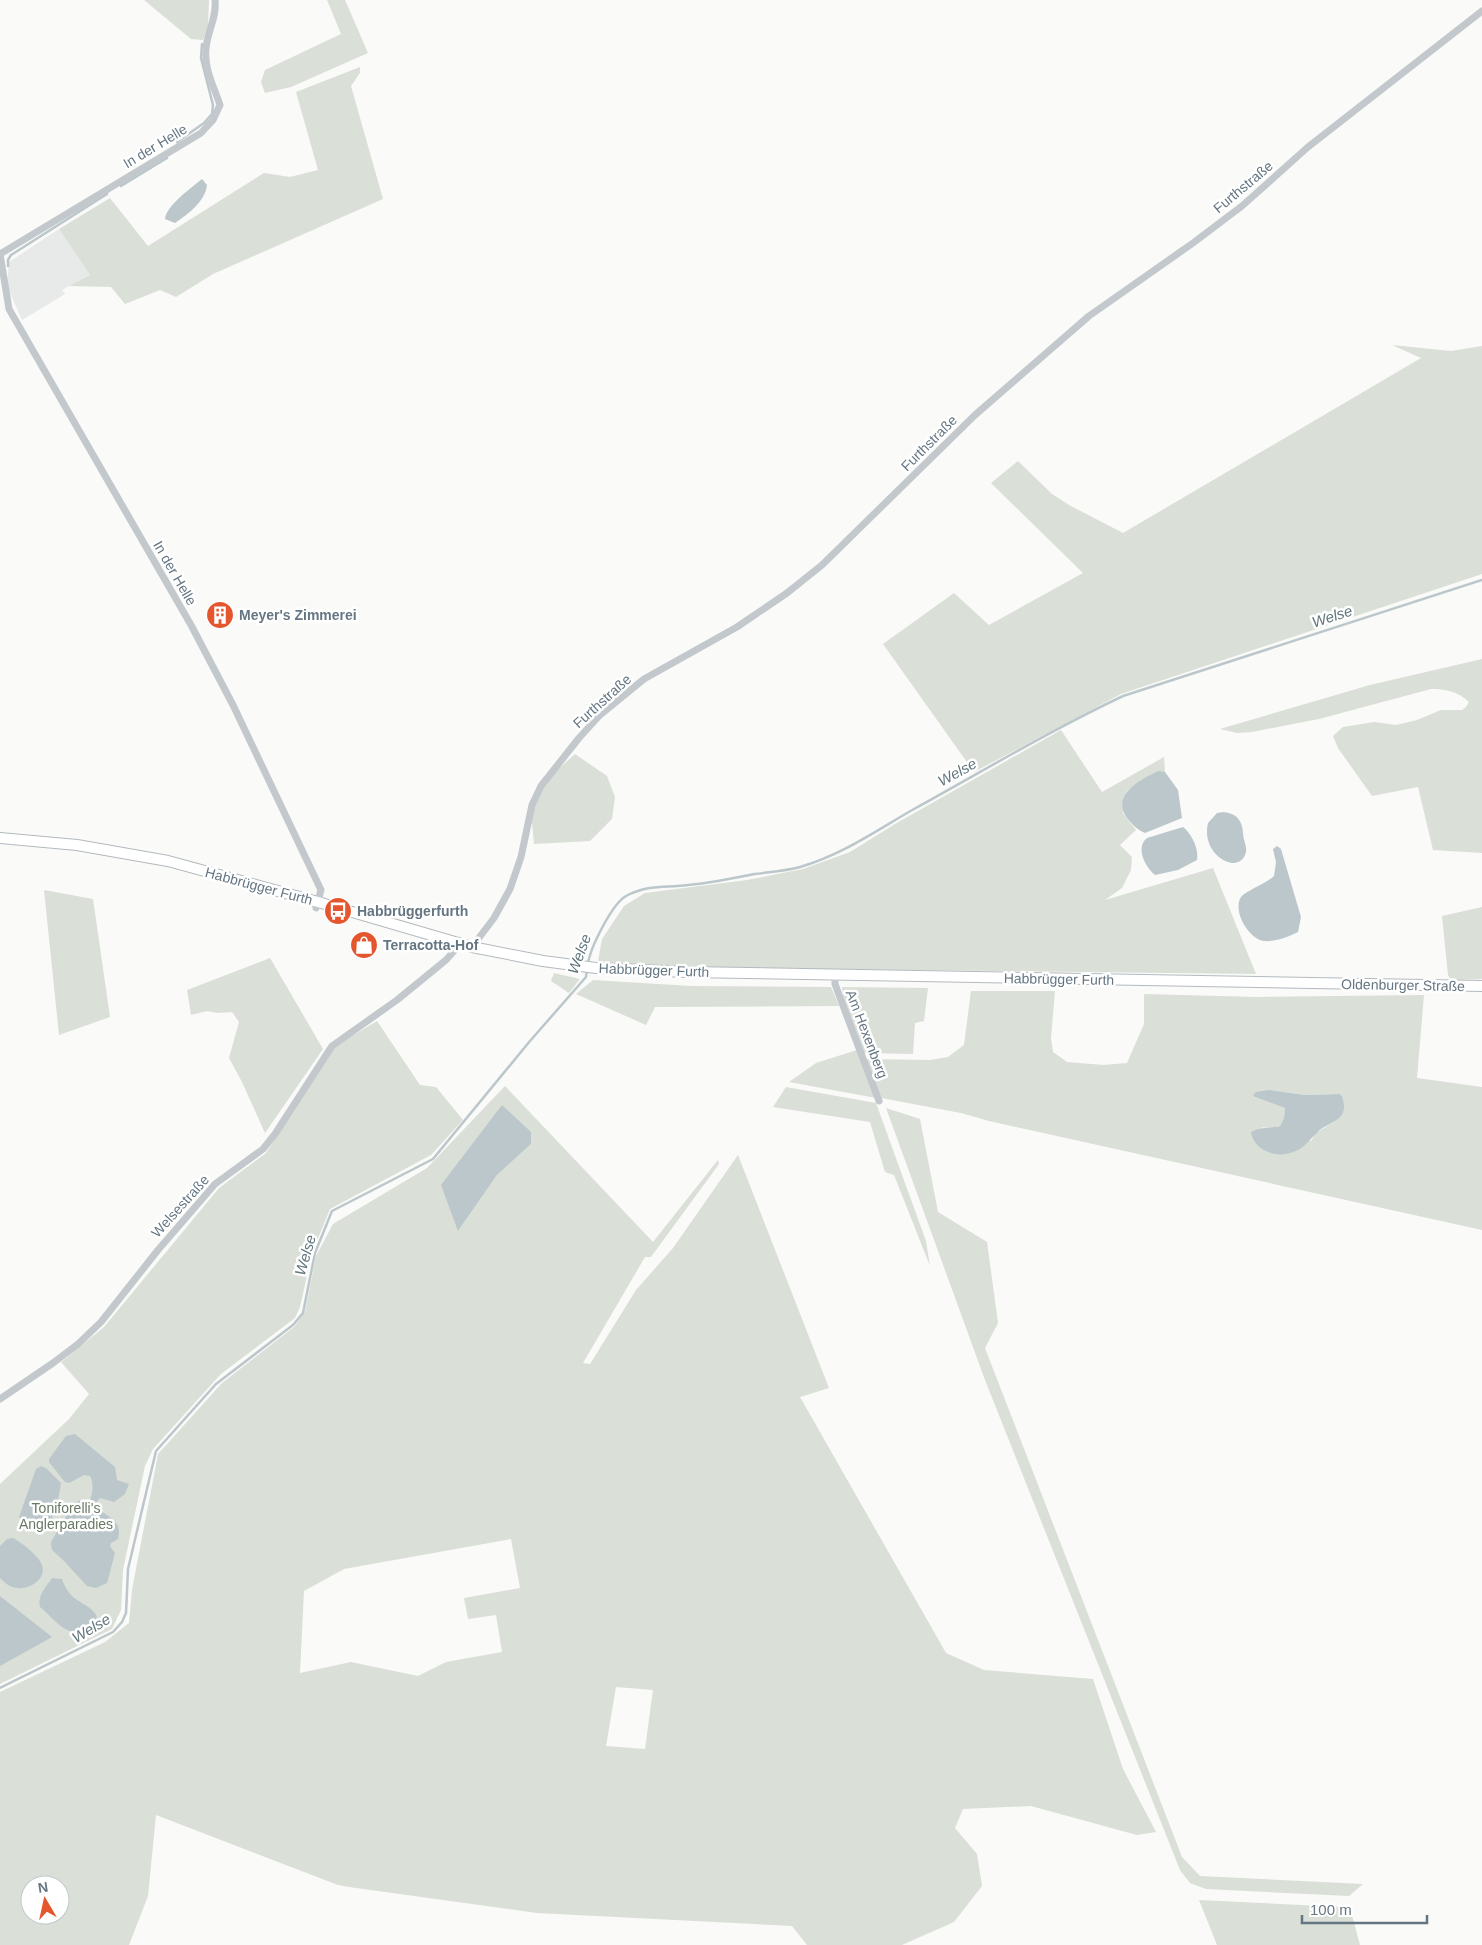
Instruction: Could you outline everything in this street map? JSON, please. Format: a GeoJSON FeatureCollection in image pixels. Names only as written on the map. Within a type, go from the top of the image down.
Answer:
{"type":"FeatureCollection","features":[{"type":"Feature","properties":{"kind":"street","name":"In der Helle"},"geometry":{"type":"LineString","coordinates":[[215,0],[214,20],[206,49],[207,71],[220,105],[213,120],[201,133],[0,254],[9,309],[191,625],[233,705],[321,890],[317,905]]}},
{"type":"Feature","properties":{"kind":"street","name":"Furthstraße"},"geometry":{"type":"LineString","coordinates":[[472,947],[494,918],[510,889],[521,857],[532,805],[541,786],[578,738],[600,715],[644,679],[737,627],[787,593],[828,559],[974,415],[1089,316],[1242,206],[1308,147],[1482,11]]}},
{"type":"Feature","properties":{"kind":"street","name":"Habbrügger Furth"},"geometry":{"type":"LineString","coordinates":[[0,838],[77,845],[168,861],[317,905],[472,947],[543,961],[596,968],[640,971],[1323,983]]}},
{"type":"Feature","properties":{"kind":"street","name":"Welsestraße"},"geometry":{"type":"LineString","coordinates":[[0,1399],[78,1344],[101,1322],[158,1250],[215,1184],[264,1149],[332,1046],[396,1000],[446,960],[454,951],[457,943]]}},
{"type":"Feature","properties":{"kind":"street","name":"Am Hexenberg"},"geometry":{"type":"LineString","coordinates":[[835,975],[835,984],[879,1101]]}},
{"type":"Feature","properties":{"kind":"street","name":"Oldenburger Straße"},"geometry":{"type":"LineString","coordinates":[[1323,983],[1482,986]]}},
{"type":"Feature","properties":{"kind":"shaded area"},"geometry":{"type":"Polygon","coordinates":[[[202,179],[207,185],[206,191],[195,207],[175,223],[165,219],[166,214],[174,203],[202,179]]]}},
{"type":"Feature","properties":{"kind":"shaded area"},"geometry":{"type":"Polygon","coordinates":[[[59,229],[90,275],[62,290],[65,294],[22,320],[7,286],[9,262],[59,229]]]}},
{"type":"Feature","properties":{"kind":"shaded area"},"geometry":{"type":"Polygon","coordinates":[[[1159,771],[1165,772],[1178,790],[1182,818],[1145,833],[1133,825],[1127,818],[1122,802],[1125,795],[1137,783],[1159,771]]]}},
{"type":"Feature","properties":{"kind":"shaded area"},"geometry":{"type":"Polygon","coordinates":[[[1224,812],[1238,818],[1242,828],[1246,852],[1242,859],[1236,863],[1229,863],[1215,853],[1207,835],[1208,823],[1217,813],[1224,812]]]}},
{"type":"Feature","properties":{"kind":"shaded area"},"geometry":{"type":"Polygon","coordinates":[[[1183,827],[1194,842],[1197,860],[1178,870],[1155,875],[1143,857],[1143,842],[1147,838],[1183,827]]]}},
{"type":"Feature","properties":{"kind":"shaded area"},"geometry":{"type":"Polygon","coordinates":[[[1277,846],[1281,849],[1301,917],[1298,932],[1281,939],[1264,941],[1253,935],[1244,924],[1240,917],[1239,903],[1244,894],[1274,876],[1276,862],[1273,849],[1277,846]]]}},
{"type":"Feature","properties":{"kind":"shaded area"},"geometry":{"type":"Polygon","coordinates":[[[1269,1090],[1305,1095],[1340,1094],[1343,1100],[1344,1111],[1339,1118],[1321,1129],[1298,1150],[1284,1154],[1271,1153],[1265,1151],[1256,1143],[1251,1132],[1280,1126],[1284,1118],[1285,1108],[1253,1095],[1256,1092],[1269,1090]]]}},
{"type":"Feature","properties":{"kind":"shaded area"},"geometry":{"type":"Polygon","coordinates":[[[502,1105],[531,1132],[531,1144],[497,1175],[458,1231],[441,1185],[502,1105]]]}},
{"type":"Feature","properties":{"kind":"shaded area"},"geometry":{"type":"Polygon","coordinates":[[[75,1434],[115,1467],[117,1480],[129,1484],[125,1494],[114,1502],[100,1498],[94,1506],[113,1519],[119,1532],[118,1539],[111,1543],[110,1546],[115,1553],[107,1583],[96,1588],[87,1586],[52,1550],[51,1542],[74,1503],[81,1500],[89,1502],[92,1492],[90,1476],[84,1475],[69,1483],[65,1482],[49,1462],[49,1459],[66,1436],[75,1434]]]}},
{"type":"Feature","properties":{"kind":"shaded area"},"geometry":{"type":"Polygon","coordinates":[[[41,1466],[46,1468],[61,1483],[53,1516],[43,1532],[29,1528],[19,1517],[36,1469],[41,1466]]]}},
{"type":"Feature","properties":{"kind":"shaded area"},"geometry":{"type":"Polygon","coordinates":[[[13,1538],[34,1554],[42,1565],[42,1575],[36,1582],[27,1587],[12,1587],[0,1578],[0,1546],[7,1539],[13,1538]]]}},
{"type":"Feature","properties":{"kind":"shaded area"},"geometry":{"type":"Polygon","coordinates":[[[52,1578],[62,1579],[72,1596],[95,1613],[97,1617],[91,1627],[80,1632],[67,1630],[40,1607],[41,1595],[52,1578]]]}},
{"type":"Feature","properties":{"kind":"shaded area"},"geometry":{"type":"Polygon","coordinates":[[[0,1596],[52,1637],[0,1666],[0,1596]]]}},
{"type":"Feature","properties":{"kind":"green space"},"geometry":{"type":"Polygon","coordinates":[[[144,0],[209,0],[208,29],[203,40],[191,39],[144,0]]]}},
{"type":"Feature","properties":{"kind":"green space"},"geometry":{"type":"Polygon","coordinates":[[[327,0],[345,0],[368,53],[291,87],[265,93],[261,82],[265,70],[341,34],[327,0]]]}},
{"type":"Feature","properties":{"kind":"green space"},"geometry":{"type":"Polygon","coordinates":[[[360,67],[360,73],[351,86],[383,199],[213,274],[176,297],[160,290],[125,304],[111,287],[69,286],[90,275],[59,229],[110,198],[148,246],[264,173],[290,177],[318,170],[296,92],[360,67]]]}},
{"type":"Feature","properties":{"kind":"green space"},"geometry":{"type":"Polygon","coordinates":[[[1392,345],[1451,351],[1482,346],[1482,574],[1121,694],[974,772],[883,644],[954,593],[989,625],[1083,573],[991,483],[1018,461],[1052,494],[1123,533],[1421,358],[1392,345]]]}},
{"type":"Feature","properties":{"kind":"green space"},"geometry":{"type":"Polygon","coordinates":[[[1482,659],[1482,853],[1433,850],[1418,787],[1372,796],[1338,748],[1333,736],[1343,727],[1374,722],[1396,725],[1417,720],[1441,710],[1462,710],[1469,702],[1456,693],[1431,689],[1319,719],[1252,732],[1237,733],[1220,729],[1370,685],[1482,659]]]}},
{"type":"Feature","properties":{"kind":"green space"},"geometry":{"type":"Polygon","coordinates":[[[1061,730],[1102,792],[1164,757],[1165,772],[1150,775],[1127,791],[1123,813],[1136,830],[1120,845],[1132,857],[1131,870],[1122,888],[1105,900],[1213,868],[1256,974],[650,967],[598,961],[602,939],[624,906],[645,893],[747,880],[803,869],[850,852],[895,824],[1061,730]]]}},
{"type":"Feature","properties":{"kind":"green space"},"geometry":{"type":"Polygon","coordinates":[[[575,754],[607,776],[615,797],[612,819],[590,841],[534,844],[531,812],[545,781],[575,754]]]}},
{"type":"Feature","properties":{"kind":"green space"},"geometry":{"type":"Polygon","coordinates":[[[44,890],[93,899],[110,1017],[59,1035],[44,890]]]}},
{"type":"Feature","properties":{"kind":"green space"},"geometry":{"type":"Polygon","coordinates":[[[1482,907],[1482,979],[1451,980],[1448,975],[1442,916],[1482,907]]]}},
{"type":"Feature","properties":{"kind":"green space"},"geometry":{"type":"Polygon","coordinates":[[[270,958],[323,1049],[265,1133],[229,1058],[239,1022],[232,1012],[218,1013],[207,1011],[191,1015],[187,990],[270,958]]]}},
{"type":"Feature","properties":{"kind":"green space"},"geometry":{"type":"Polygon","coordinates":[[[554,973],[580,979],[569,993],[551,981],[554,973]]]}},
{"type":"Feature","properties":{"kind":"green space"},"geometry":{"type":"Polygon","coordinates":[[[593,980],[691,986],[831,987],[839,1006],[655,1007],[646,1025],[576,994],[593,980]]]}},
{"type":"Feature","properties":{"kind":"green space"},"geometry":{"type":"Polygon","coordinates":[[[842,987],[928,988],[924,1021],[915,1023],[913,1054],[864,1053],[844,1001],[842,987]]]}},
{"type":"Feature","properties":{"kind":"green space"},"geometry":{"type":"Polygon","coordinates":[[[971,991],[1055,991],[1051,1038],[1053,1052],[1067,1062],[1104,1065],[1127,1063],[1144,1024],[1144,994],[1256,997],[1424,995],[1417,1078],[1482,1087],[1482,1230],[989,1121],[961,1113],[881,1098],[866,1059],[930,1060],[948,1057],[964,1045],[971,991]],[[1283,1092],[1255,1097],[1285,1108],[1284,1118],[1280,1126],[1271,1128],[1260,1127],[1311,1141],[1316,1133],[1335,1121],[1342,1097],[1340,1094],[1305,1095],[1283,1092]]]}},
{"type":"Feature","properties":{"kind":"green space","name":"Toniforelli's Anglerparadies"},"geometry":{"type":"Polygon","coordinates":[[[377,1021],[420,1085],[436,1087],[463,1120],[431,1155],[330,1209],[312,1253],[300,1307],[295,1318],[221,1374],[153,1449],[145,1466],[123,1570],[121,1610],[112,1629],[0,1684],[0,1484],[69,1419],[89,1394],[61,1362],[104,1327],[219,1188],[266,1153],[335,1046],[377,1021]]]}},
{"type":"Feature","properties":{"kind":"green space"},"geometry":{"type":"Polygon","coordinates":[[[857,1050],[876,1098],[789,1082],[816,1063],[857,1050]]]}},
{"type":"Feature","properties":{"kind":"green space"},"geometry":{"type":"Polygon","coordinates":[[[505,1086],[653,1242],[718,1160],[719,1164],[651,1257],[645,1257],[583,1363],[590,1364],[636,1290],[673,1248],[738,1155],[829,1388],[800,1397],[946,1653],[984,1670],[1093,1679],[1123,1769],[1156,1832],[1137,1835],[1031,1806],[963,1809],[955,1828],[977,1854],[982,1886],[954,1922],[902,1945],[807,1945],[792,1926],[537,1913],[338,1885],[156,1815],[148,1896],[129,1945],[0,1945],[0,1692],[105,1642],[129,1623],[132,1590],[158,1454],[222,1383],[294,1327],[305,1312],[316,1256],[333,1224],[427,1168],[505,1086]],[[502,1105],[458,1231],[497,1175],[531,1144],[502,1105]],[[511,1539],[344,1569],[304,1591],[300,1673],[351,1662],[418,1676],[446,1662],[502,1652],[496,1615],[468,1619],[464,1598],[520,1588],[511,1539]],[[616,1687],[606,1746],[645,1749],[653,1690],[616,1687]]]}},
{"type":"Feature","properties":{"kind":"green space"},"geometry":{"type":"Polygon","coordinates":[[[786,1087],[876,1103],[926,1241],[930,1266],[894,1175],[885,1172],[870,1122],[773,1107],[786,1087]]]}},
{"type":"Feature","properties":{"kind":"green space"},"geometry":{"type":"Polygon","coordinates":[[[886,1108],[920,1119],[938,1212],[987,1242],[998,1323],[985,1348],[1182,1857],[1200,1876],[1363,1884],[1349,1896],[1206,1889],[1190,1883],[1180,1870],[985,1380],[886,1108]]]}},
{"type":"Feature","properties":{"kind":"green space"},"geometry":{"type":"Polygon","coordinates":[[[1199,1900],[1342,1907],[1352,1915],[1360,1945],[1217,1945],[1199,1900]]]}},
{"type":"Feature","properties":{"kind":"waterway"},"geometry":{"type":"LineString","coordinates":[[177,142],[204,123],[212,114],[213,105],[201,58],[202,44]]}},
{"type":"Feature","properties":{"kind":"waterway"},"geometry":{"type":"LineString","coordinates":[[121,186],[167,158]]}},
{"type":"Feature","properties":{"kind":"waterway"},"geometry":{"type":"LineString","coordinates":[[8,266],[8,260],[11,255],[107,194]]}},
{"type":"Feature","properties":{"kind":"waterway","name":"Welse"},"geometry":{"type":"LineString","coordinates":[[588,964],[593,948],[608,917],[620,901],[634,892],[650,888],[697,884],[784,870],[815,862],[859,841],[1017,751],[1123,696],[1482,580]]}},
{"type":"Feature","properties":{"kind":"waterway","name":"Welse"},"geometry":{"type":"LineString","coordinates":[[0,1688],[113,1632],[122,1622],[126,1613],[128,1569],[156,1451],[216,1384],[293,1325],[303,1313],[315,1253],[332,1211],[433,1159],[530,1041],[586,977],[587,969]]}},
{"type":"Feature","properties":{"kind":"place","name":"Meyer's Zimmerei"},"geometry":{"type":"Point","coordinates":[220,615]}},
{"type":"Feature","properties":{"kind":"place","name":"Habbrüggerfurth"},"geometry":{"type":"Point","coordinates":[338,911]}},
{"type":"Feature","properties":{"kind":"place","name":"Terracotta-Hof"},"geometry":{"type":"Point","coordinates":[364,945]}}]}
